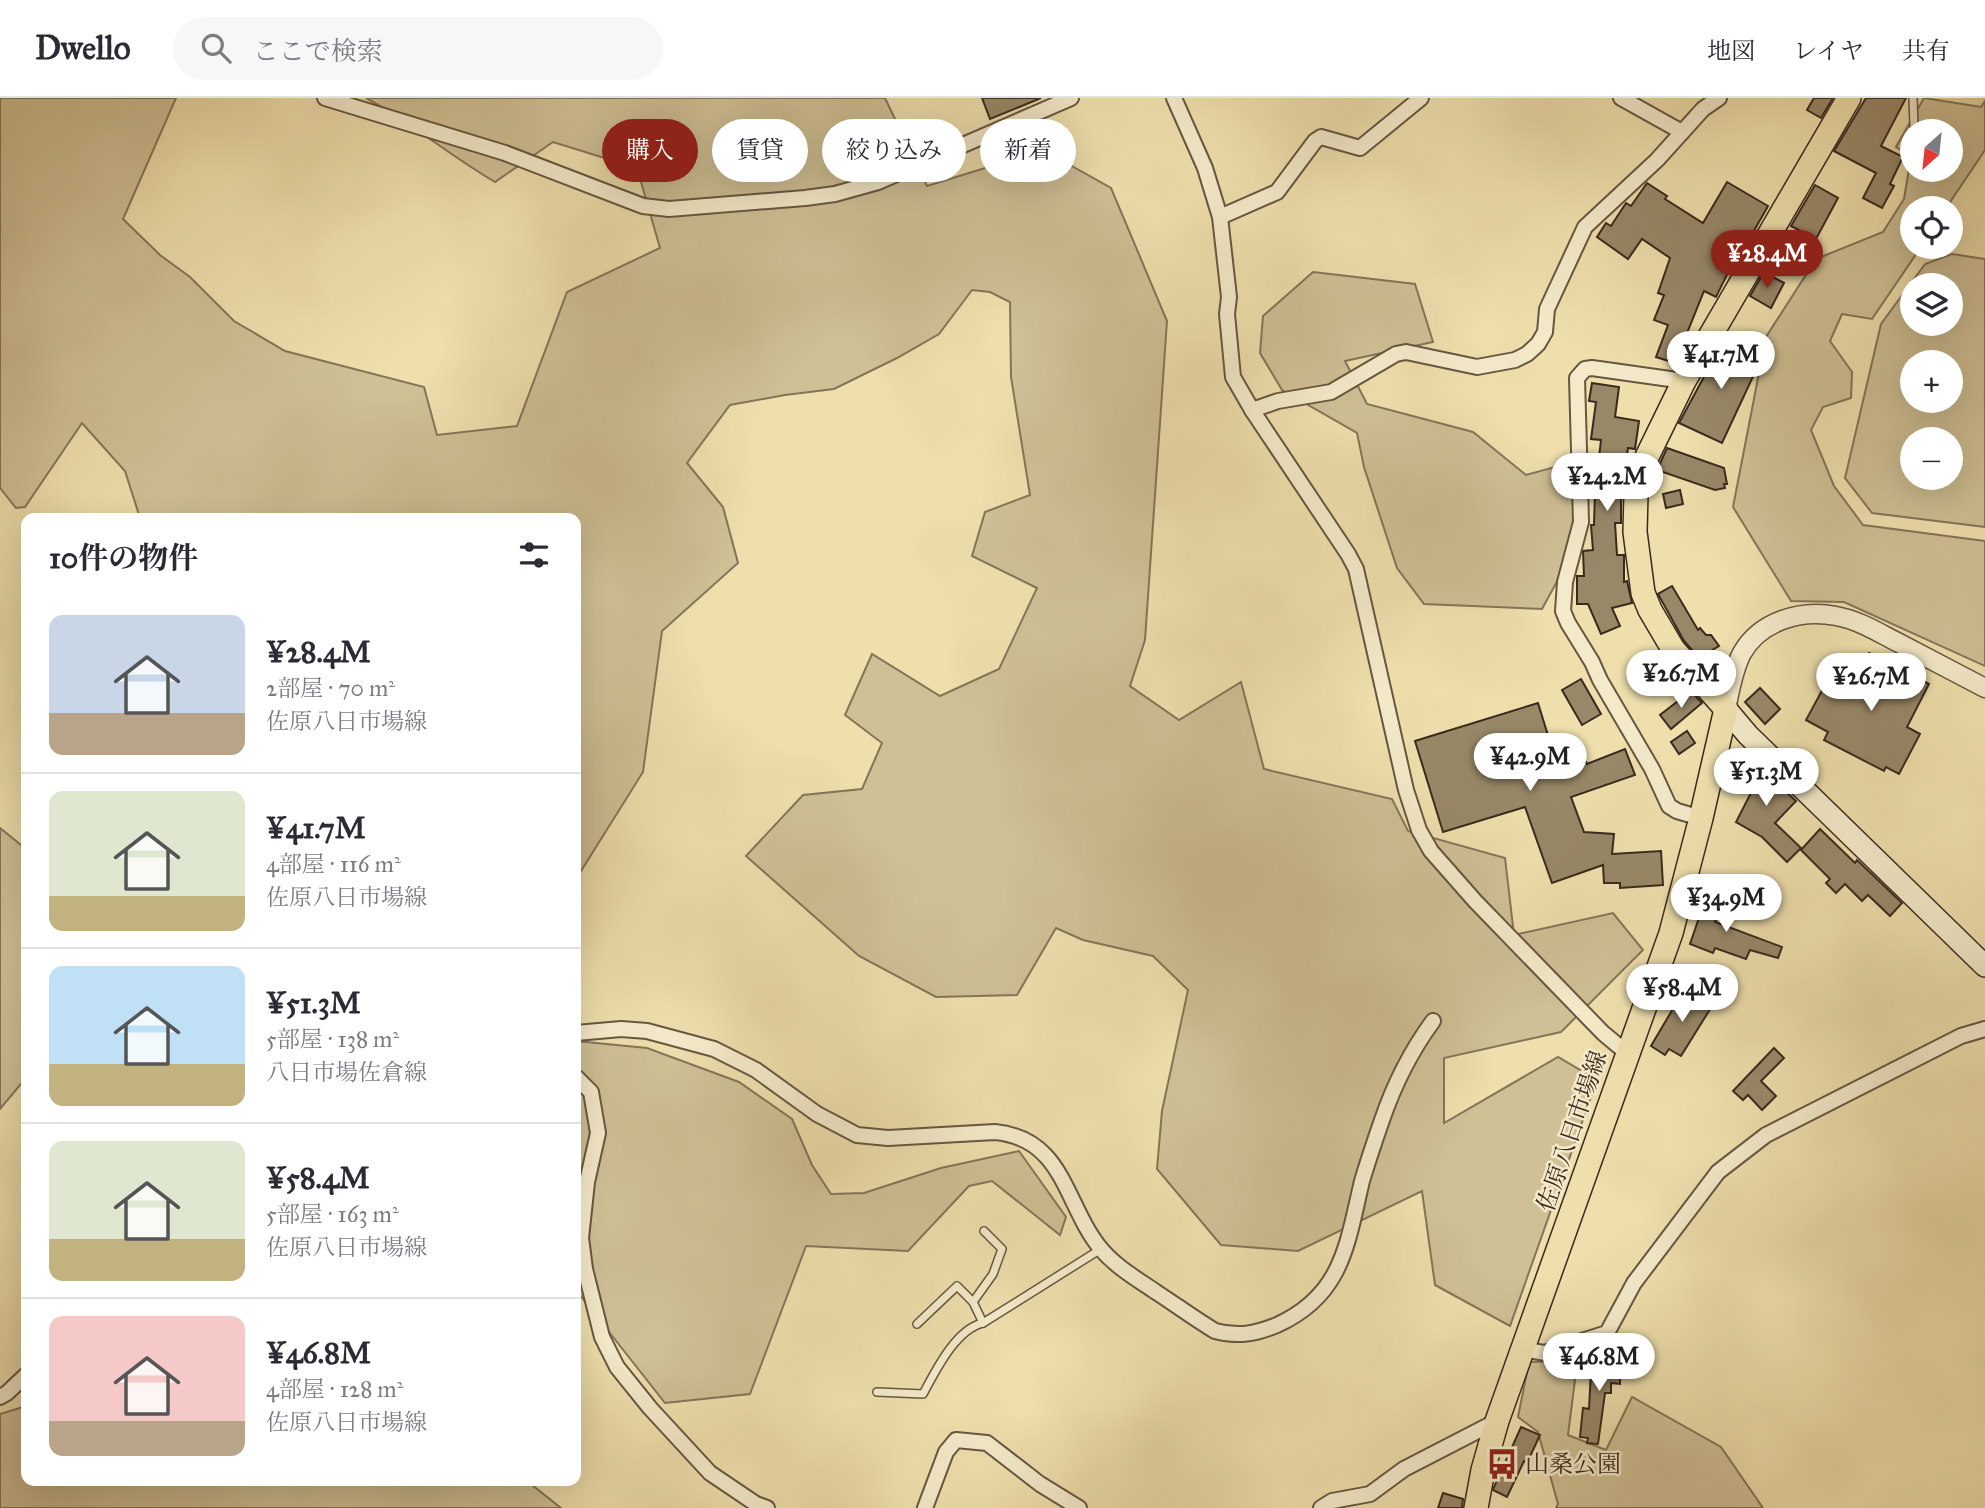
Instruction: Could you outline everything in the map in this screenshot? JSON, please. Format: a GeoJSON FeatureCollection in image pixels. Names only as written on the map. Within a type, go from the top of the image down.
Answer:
{"type":"FeatureCollection","features":[{"type":"Feature","properties":{"kind":"main road"},"geometry":{"type":"LineString","coordinates":[[1849,98],[1684,381],[1640,471],[1636,494],[1636,556],[1643,593],[1673,649],[1748,735],[1985,966]]}},
{"type":"Feature","properties":{"kind":"main road","name":"佐原八日市場線"},"geometry":{"type":"LineString","coordinates":[[1476,1508],[1483,1470],[1497,1421],[1671,933],[1726,709]]}},
{"type":"Feature","properties":{"kind":"street"},"geometry":{"type":"LineString","coordinates":[[325,98],[505,153],[643,206],[669,209],[835,194],[878,182],[1071,98]]}},
{"type":"Feature","properties":{"kind":"street"},"geometry":{"type":"LineString","coordinates":[[1174,98],[1205,169],[1220,217],[1229,297],[1227,314],[1233,377],[1356,569],[1405,790],[1419,830],[1431,851],[1475,901],[1603,1033],[1627,1053]]}},
{"type":"Feature","properties":{"kind":"street"},"geometry":{"type":"LineString","coordinates":[[1220,217],[1278,192],[1314,141],[1327,137],[1360,148],[1421,98]]}},
{"type":"Feature","properties":{"kind":"street"},"geometry":{"type":"LineString","coordinates":[[1620,98],[1682,132]]}},
{"type":"Feature","properties":{"kind":"street"},"geometry":{"type":"LineString","coordinates":[[1252,410],[1278,401],[1331,391],[1396,354],[1417,353],[1477,367],[1515,360],[1527,354],[1538,344],[1545,332],[1548,309],[1585,228],[1657,160],[1703,109],[1720,98]]}},
{"type":"Feature","properties":{"kind":"street"},"geometry":{"type":"LineString","coordinates":[[1684,381],[1592,368],[1585,369],[1577,378],[1581,522],[1562,596],[1563,611],[1568,623],[1652,769],[1669,806],[1701,818]]}},
{"type":"Feature","properties":{"kind":"street"},"geometry":{"type":"LineString","coordinates":[[1726,709],[1734,673],[1749,643],[1774,622],[1812,614],[1835,615],[1859,622],[1985,688]]}},
{"type":"Feature","properties":{"kind":"street"},"geometry":{"type":"LineString","coordinates":[[581,1033],[621,1029],[647,1031],[714,1049],[756,1070],[817,1114],[857,1135],[888,1138],[995,1132],[1012,1133],[1027,1139],[1043,1151],[1087,1229],[1101,1249],[1118,1266],[1215,1331],[1228,1335],[1245,1335],[1279,1324],[1300,1312],[1316,1300],[1329,1285],[1348,1239],[1363,1177],[1383,1116],[1412,1050],[1433,1021]]}},
{"type":"Feature","properties":{"kind":"street"},"geometry":{"type":"LineString","coordinates":[[1524,1349],[1544,1353],[1607,1333],[1634,1283],[1718,1172],[1766,1135],[1961,1036],[1985,1029]]}},
{"type":"Feature","properties":{"kind":"street"},"geometry":{"type":"LineString","coordinates":[[581,1082],[591,1092],[598,1133],[587,1182],[581,1238],[584,1269],[602,1337],[617,1367],[710,1474],[766,1508]]}},
{"type":"Feature","properties":{"kind":"street"},"geometry":{"type":"LineString","coordinates":[[0,1397],[8,1394],[21,1380]]}},
{"type":"Feature","properties":{"kind":"street"},"geometry":{"type":"LineString","coordinates":[[1321,1508],[1332,1501],[1370,1494],[1404,1469],[1497,1421]]}},
{"type":"Feature","properties":{"kind":"street"},"geometry":{"type":"LineString","coordinates":[[925,1508],[946,1452],[956,1440],[987,1443],[1006,1460],[1079,1508]]}},
{"type":"Feature","properties":{"kind":"lane"},"geometry":{"type":"LineString","coordinates":[[1913,98],[1914,119]]}},
{"type":"Feature","properties":{"kind":"lane"},"geometry":{"type":"LineString","coordinates":[[973,1302],[993,1274],[1002,1249],[984,1231]]}},
{"type":"Feature","properties":{"kind":"lane"},"geometry":{"type":"LineString","coordinates":[[877,1392],[923,1394],[944,1356],[972,1325],[983,1323],[1101,1249]]}},
{"type":"Feature","properties":{"kind":"lane"},"geometry":{"type":"LineString","coordinates":[[917,1324],[957,1286],[973,1302],[983,1323]]}},
{"type":"Feature","properties":{"kind":"shaded area"},"geometry":{"type":"Polygon","coordinates":[[[0,98],[176,98],[123,219],[160,255],[190,277],[234,321],[285,351],[424,387],[437,435],[517,426],[567,292],[660,248],[641,182],[698,182],[698,119],[602,119],[602,157],[553,142],[495,182],[366,98],[885,98],[895,119],[822,119],[822,182],[925,182],[927,186],[940,182],[966,182],[966,174],[980,170],[980,182],[1076,182],[1076,168],[1111,188],[1167,321],[1145,640],[1130,686],[1179,720],[1241,682],[1264,769],[1392,799],[1408,831],[1505,858],[1514,935],[1613,913],[1643,950],[1561,1032],[1444,1058],[1444,1123],[1558,1057],[1597,1080],[1510,1326],[1435,1285],[1422,1191],[1298,1251],[1221,1245],[1157,1169],[1162,1111],[1188,990],[1153,956],[1083,940],[1056,928],[1017,995],[936,997],[859,956],[746,856],[803,795],[862,789],[882,743],[845,715],[872,654],[940,696],[999,669],[1037,588],[972,556],[985,512],[1030,495],[1011,377],[1010,302],[990,292],[972,290],[939,334],[834,389],[730,405],[687,463],[723,507],[738,563],[662,631],[643,772],[581,871],[581,513],[138,513],[125,471],[82,423],[25,507],[16,508],[0,488],[0,98]]]}},
{"type":"Feature","properties":{"kind":"shaded area"},"geometry":{"type":"Polygon","coordinates":[[[1924,98],[1981,107],[1985,101],[1985,150],[1964,181],[1964,119],[1912,119],[1924,98]]]}},
{"type":"Feature","properties":{"kind":"shaded area"},"geometry":{"type":"Polygon","coordinates":[[[1907,182],[1963,182],[1954,196],[1904,196],[1907,182]]]}},
{"type":"Feature","properties":{"kind":"shaded area"},"geometry":{"type":"Polygon","coordinates":[[[1900,205],[1900,259],[1913,259],[1903,273],[1900,273],[1900,278],[1872,319],[1842,314],[1830,341],[1852,372],[1851,398],[1823,407],[1811,430],[1834,486],[1863,525],[1985,541],[1985,666],[1844,602],[1791,601],[1733,507],[1766,337],[1816,259],[1883,232],[1900,205]]]}},
{"type":"Feature","properties":{"kind":"shaded area"},"geometry":{"type":"Polygon","coordinates":[[[1963,256],[1985,259],[1985,527],[1872,513],[1845,478],[1881,324],[1900,298],[1900,336],[1963,336],[1963,273],[1918,273],[1925,264],[1938,259],[1963,259],[1963,256]]]}},
{"type":"Feature","properties":{"kind":"shaded area"},"geometry":{"type":"Polygon","coordinates":[[[1313,272],[1415,284],[1433,342],[1345,361],[1367,404],[1473,432],[1526,475],[1577,461],[1572,554],[1542,609],[1424,604],[1397,568],[1364,467],[1357,433],[1282,390],[1260,353],[1263,316],[1313,272]]]}},
{"type":"Feature","properties":{"kind":"shaded area"},"geometry":{"type":"Polygon","coordinates":[[[0,828],[21,845],[21,1084],[0,1109],[0,828]]]}},
{"type":"Feature","properties":{"kind":"shaded area"},"geometry":{"type":"Polygon","coordinates":[[[581,1041],[647,1048],[739,1082],[792,1119],[812,1165],[831,1194],[864,1193],[941,1168],[1019,1151],[1066,1217],[1060,1235],[992,1181],[969,1186],[908,1251],[806,1246],[750,1394],[665,1403],[581,1296],[581,1041]]]}},
{"type":"Feature","properties":{"kind":"shaded area"},"geometry":{"type":"Polygon","coordinates":[[[1562,1361],[1575,1380],[1568,1435],[1606,1450],[1632,1397],[1721,1447],[1763,1508],[1556,1508],[1558,1504],[1538,1432],[1518,1417],[1529,1362],[1562,1361]]]}},
{"type":"Feature","properties":{"kind":"shaded area"},"geometry":{"type":"Polygon","coordinates":[[[21,1408],[21,1486],[533,1486],[561,1508],[0,1508],[0,1414],[21,1408]]]}},
{"type":"Feature","properties":{"kind":"building"},"geometry":{"type":"Polygon","coordinates":[[[982,98],[1041,98],[990,119],[982,98]]]}},
{"type":"Feature","properties":{"kind":"building"},"geometry":{"type":"Polygon","coordinates":[[[1814,98],[1833,98],[1821,118],[1807,110],[1814,98]]]}},
{"type":"Feature","properties":{"kind":"building"},"geometry":{"type":"Polygon","coordinates":[[[1866,98],[1906,98],[1881,146],[1900,156],[1900,163],[1890,184],[1894,186],[1882,208],[1863,198],[1876,173],[1834,151],[1866,98]]]}},
{"type":"Feature","properties":{"kind":"building"},"geometry":{"type":"Polygon","coordinates":[[[1727,182],[1768,206],[1751,236],[1747,234],[1716,297],[1704,291],[1675,363],[1656,357],[1668,325],[1654,320],[1664,295],[1658,293],[1670,258],[1642,239],[1628,259],[1597,237],[1606,223],[1611,226],[1626,203],[1631,206],[1647,183],[1667,196],[1665,199],[1703,223],[1727,182]]]}},
{"type":"Feature","properties":{"kind":"building"},"geometry":{"type":"Polygon","coordinates":[[[1815,185],[1838,198],[1816,239],[1791,226],[1815,185]]]}},
{"type":"Feature","properties":{"kind":"building"},"geometry":{"type":"Polygon","coordinates":[[[1764,272],[1784,283],[1771,308],[1750,296],[1764,272]]]}},
{"type":"Feature","properties":{"kind":"building"},"geometry":{"type":"Polygon","coordinates":[[[1726,336],[1759,352],[1752,366],[1757,368],[1722,443],[1679,423],[1726,336]]]}},
{"type":"Feature","properties":{"kind":"building"},"geometry":{"type":"Polygon","coordinates":[[[1592,383],[1619,387],[1615,417],[1639,421],[1635,449],[1628,448],[1625,469],[1621,469],[1621,523],[1615,523],[1617,555],[1624,555],[1624,582],[1627,581],[1632,603],[1612,608],[1620,626],[1601,634],[1588,604],[1577,604],[1577,576],[1584,576],[1583,551],[1593,550],[1591,525],[1594,525],[1595,492],[1598,492],[1601,466],[1598,466],[1601,440],[1591,439],[1596,402],[1589,401],[1592,383]]]}},
{"type":"Feature","properties":{"kind":"building"},"geometry":{"type":"Polygon","coordinates":[[[1667,448],[1724,468],[1727,484],[1724,484],[1725,488],[1715,490],[1657,470],[1667,448]]]}},
{"type":"Feature","properties":{"kind":"building"},"geometry":{"type":"Polygon","coordinates":[[[1680,490],[1683,504],[1666,508],[1663,494],[1680,490]]]}},
{"type":"Feature","properties":{"kind":"building"},"geometry":{"type":"Polygon","coordinates":[[[1672,586],[1698,630],[1700,628],[1706,635],[1711,635],[1719,646],[1699,658],[1684,641],[1658,594],[1672,586]]]}},
{"type":"Feature","properties":{"kind":"building"},"geometry":{"type":"Polygon","coordinates":[[[1869,653],[1929,684],[1907,727],[1920,734],[1899,774],[1886,767],[1884,771],[1824,740],[1828,732],[1806,720],[1832,672],[1853,683],[1869,653]]]}},
{"type":"Feature","properties":{"kind":"building"},"geometry":{"type":"Polygon","coordinates":[[[1660,657],[1672,675],[1653,687],[1651,685],[1637,690],[1629,677],[1660,657]]]}},
{"type":"Feature","properties":{"kind":"building"},"geometry":{"type":"Polygon","coordinates":[[[1581,679],[1601,714],[1582,725],[1562,690],[1581,679]]]}},
{"type":"Feature","properties":{"kind":"building"},"geometry":{"type":"Polygon","coordinates":[[[1760,688],[1780,709],[1765,724],[1745,702],[1760,688]]]}},
{"type":"Feature","properties":{"kind":"building"},"geometry":{"type":"Polygon","coordinates":[[[1691,691],[1702,703],[1671,729],[1660,715],[1691,691]]]}},
{"type":"Feature","properties":{"kind":"building"},"geometry":{"type":"Polygon","coordinates":[[[1538,703],[1559,771],[1586,762],[1587,764],[1625,749],[1635,775],[1571,797],[1584,832],[1614,834],[1612,854],[1661,851],[1663,885],[1620,888],[1620,883],[1604,883],[1603,865],[1552,883],[1525,807],[1443,832],[1415,741],[1538,703]]]}},
{"type":"Feature","properties":{"kind":"building"},"geometry":{"type":"Polygon","coordinates":[[[1687,731],[1695,743],[1679,754],[1671,742],[1687,731]]]}},
{"type":"Feature","properties":{"kind":"building"},"geometry":{"type":"Polygon","coordinates":[[[1746,754],[1796,801],[1775,823],[1801,848],[1787,862],[1762,837],[1736,822],[1754,787],[1737,774],[1740,770],[1736,767],[1746,754]]]}},
{"type":"Feature","properties":{"kind":"building"},"geometry":{"type":"Polygon","coordinates":[[[1820,829],[1902,903],[1890,916],[1868,895],[1862,901],[1845,884],[1836,893],[1826,883],[1830,879],[1801,850],[1820,829]]]}},
{"type":"Feature","properties":{"kind":"building"},"geometry":{"type":"Polygon","coordinates":[[[1706,892],[1725,900],[1715,922],[1782,947],[1778,958],[1750,950],[1746,959],[1715,948],[1713,953],[1690,944],[1706,892]]]}},
{"type":"Feature","properties":{"kind":"building"},"geometry":{"type":"Polygon","coordinates":[[[1684,990],[1712,1006],[1681,1056],[1669,1049],[1665,1055],[1651,1046],[1684,990]]]}},
{"type":"Feature","properties":{"kind":"building"},"geometry":{"type":"Polygon","coordinates":[[[1774,1048],[1784,1058],[1761,1081],[1776,1096],[1762,1110],[1748,1095],[1743,1100],[1733,1091],[1774,1048]]]}},
{"type":"Feature","properties":{"kind":"building"},"geometry":{"type":"Polygon","coordinates":[[[1592,1353],[1621,1355],[1620,1384],[1611,1383],[1611,1393],[1605,1393],[1598,1444],[1587,1443],[1588,1438],[1580,1437],[1583,1408],[1589,1409],[1592,1353]]]}},
{"type":"Feature","properties":{"kind":"building"},"geometry":{"type":"Polygon","coordinates":[[[1521,1427],[1540,1435],[1507,1497],[1493,1490],[1521,1427]]]}},
{"type":"Feature","properties":{"kind":"building"},"geometry":{"type":"Polygon","coordinates":[[[1443,1493],[1463,1499],[1462,1508],[1438,1508],[1443,1493]]]}},
{"type":"Feature","properties":{"kind":"place","name":"山桑公園"},"geometry":{"type":"Point","coordinates":[1502,1464]}}]}
